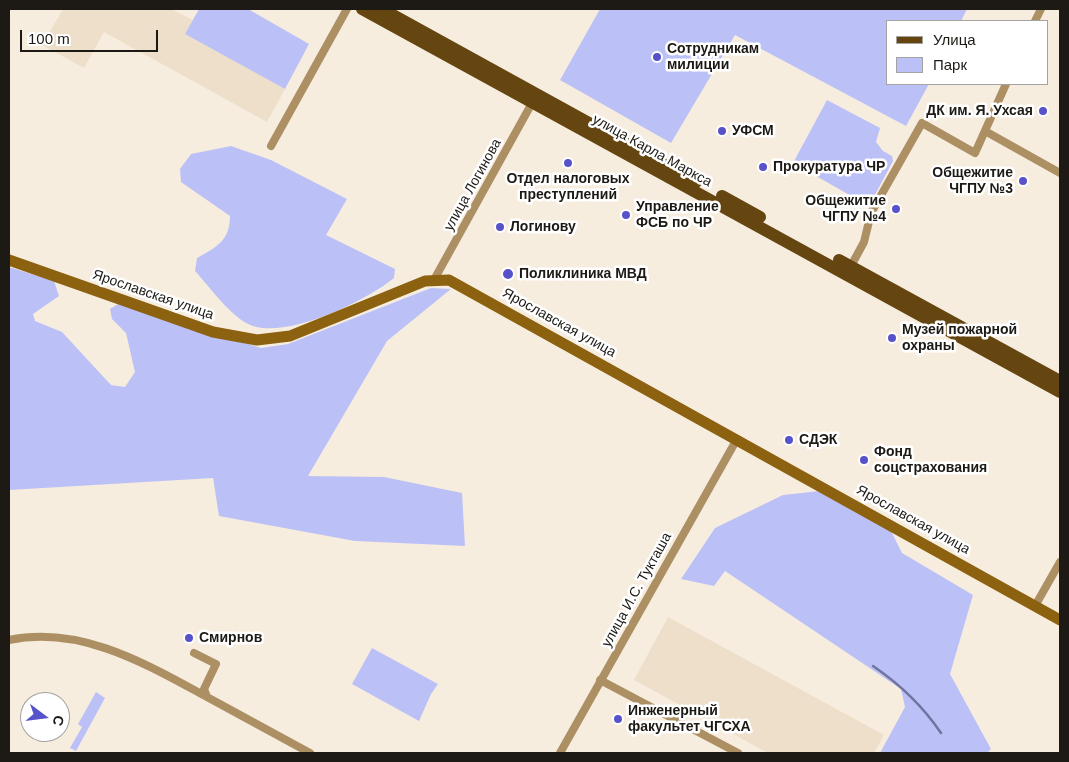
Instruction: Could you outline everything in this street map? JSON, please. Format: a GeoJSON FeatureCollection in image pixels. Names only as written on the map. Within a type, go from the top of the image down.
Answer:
{"type":"FeatureCollection","features":[{"type":"Feature","properties":{"kind":"main road","name":"улица Карла Маркса"},"geometry":{"type":"LineString","coordinates":[[362,9],[534,98],[849,270],[1060,381]]}},
{"type":"Feature","properties":{"kind":"main road","name":"улица Карла Маркса"},"geometry":{"type":"LineString","coordinates":[[382,9],[534,98]]}},
{"type":"Feature","properties":{"kind":"main road","name":"улица Карла Маркса"},"geometry":{"type":"LineString","coordinates":[[849,270],[1060,392]]}},
{"type":"Feature","properties":{"kind":"street"},"geometry":{"type":"LineString","coordinates":[[271,146],[347,9]]}},
{"type":"Feature","properties":{"kind":"street"},"geometry":{"type":"LineString","coordinates":[[849,270],[864,242],[871,213],[922,123],[976,153],[1006,85]]}},
{"type":"Feature","properties":{"kind":"street","name":"улица Логинова"},"geometry":{"type":"LineString","coordinates":[[435,278],[534,98]]}},
{"type":"Feature","properties":{"kind":"street"},"geometry":{"type":"LineString","coordinates":[[985,131],[1060,173]]}},
{"type":"Feature","properties":{"kind":"street","name":"Ярославская улица"},"geometry":{"type":"LineString","coordinates":[[9,260],[213,332],[257,340],[290,336],[408,286],[435,278],[449,280],[1060,620]]}},
{"type":"Feature","properties":{"kind":"street","name":"улица И.С. Тукташа"},"geometry":{"type":"LineString","coordinates":[[560,753],[737,439]]}},
{"type":"Feature","properties":{"kind":"street"},"geometry":{"type":"LineString","coordinates":[[1035,606],[1060,562]]}},
{"type":"Feature","properties":{"kind":"street"},"geometry":{"type":"LineString","coordinates":[[9,640],[55,638],[100,645],[133,657],[310,753]]}},
{"type":"Feature","properties":{"kind":"street"},"geometry":{"type":"LineString","coordinates":[[194,653],[216,664],[204,689],[207,697]]}},
{"type":"Feature","properties":{"kind":"street"},"geometry":{"type":"LineString","coordinates":[[600,680],[738,753]]}},
{"type":"Feature","properties":{"kind":"shaded area"},"geometry":{"type":"Polygon","coordinates":[[[63,9],[171,9],[193,20],[186,34],[285,89],[267,122],[104,32],[84,68],[42,45],[63,9]]]}},
{"type":"Feature","properties":{"kind":"shaded area"},"geometry":{"type":"Polygon","coordinates":[[[668,617],[884,735],[874,753],[768,753],[634,680],[668,617]]]}},
{"type":"Feature","properties":{"kind":"green space"},"geometry":{"type":"Polygon","coordinates":[[[199,9],[248,9],[309,44],[285,89],[185,34],[199,9]]]}},
{"type":"Feature","properties":{"kind":"green space"},"geometry":{"type":"Polygon","coordinates":[[[600,9],[967,9],[962,20],[886,20],[886,85],[928,85],[906,126],[735,35],[671,143],[560,80],[600,9]]]}},
{"type":"Feature","properties":{"kind":"green space"},"geometry":{"type":"Polygon","coordinates":[[[827,100],[880,128],[876,142],[883,151],[892,156],[893,161],[869,206],[793,163],[827,100]]]}},
{"type":"Feature","properties":{"kind":"green space"},"geometry":{"type":"Polygon","coordinates":[[[231,146],[271,160],[347,199],[326,235],[395,269],[394,278],[347,306],[306,322],[286,327],[268,328],[253,326],[237,317],[195,271],[197,258],[211,250],[225,237],[228,231],[230,216],[181,182],[180,169],[191,154],[231,146]]]}},
{"type":"Feature","properties":{"kind":"green space"},"geometry":{"type":"Polygon","coordinates":[[[9,267],[54,281],[59,296],[33,314],[35,321],[62,332],[111,385],[125,387],[135,372],[126,333],[112,319],[110,309],[118,304],[261,348],[288,344],[431,288],[451,289],[387,341],[308,476],[384,477],[462,493],[465,546],[355,541],[219,516],[213,478],[9,490],[9,267]]]}},
{"type":"Feature","properties":{"kind":"green space"},"geometry":{"type":"Polygon","coordinates":[[[820,491],[890,529],[902,553],[973,595],[950,674],[991,749],[987,753],[880,753],[905,707],[901,689],[725,571],[714,586],[681,579],[715,528],[783,495],[820,491]]]}},
{"type":"Feature","properties":{"kind":"green space"},"geometry":{"type":"Polygon","coordinates":[[[372,648],[438,684],[431,694],[419,721],[352,684],[372,648]]]}},
{"type":"Feature","properties":{"kind":"green space"},"geometry":{"type":"Polygon","coordinates":[[[96,692],[105,698],[76,751],[70,748],[82,727],[78,724],[96,692]]]}},
{"type":"Feature","properties":{"kind":"waterway"},"geometry":{"type":"LineString","coordinates":[[873,666],[910,696],[941,733]]}},
{"type":"Feature","properties":{"kind":"place","name":"Сотрудникам милиции"},"geometry":{"type":"Point","coordinates":[657,57]}},
{"type":"Feature","properties":{"kind":"place","name":"ДК им. Я. Ухсая"},"geometry":{"type":"Point","coordinates":[1043,111]}},
{"type":"Feature","properties":{"kind":"place","name":"УФСМ"},"geometry":{"type":"Point","coordinates":[722,131]}},
{"type":"Feature","properties":{"kind":"place","name":"Отдел налоговых преступлений"},"geometry":{"type":"Point","coordinates":[568,163]}},
{"type":"Feature","properties":{"kind":"place","name":"Прокуратура ЧР"},"geometry":{"type":"Point","coordinates":[763,167]}},
{"type":"Feature","properties":{"kind":"place","name":"Общежитие ЧГПУ №3"},"geometry":{"type":"Point","coordinates":[1023,181]}},
{"type":"Feature","properties":{"kind":"place","name":"Общежитие ЧГПУ №4"},"geometry":{"type":"Point","coordinates":[896,209]}},
{"type":"Feature","properties":{"kind":"place","name":"Управление ФСБ по ЧР"},"geometry":{"type":"Point","coordinates":[626,215]}},
{"type":"Feature","properties":{"kind":"place","name":"Логинову"},"geometry":{"type":"Point","coordinates":[500,227]}},
{"type":"Feature","properties":{"kind":"place","name":"Поликлиника МВД"},"geometry":{"type":"Point","coordinates":[508,274]}},
{"type":"Feature","properties":{"kind":"place","name":"Музей пожарной охраны"},"geometry":{"type":"Point","coordinates":[892,338]}},
{"type":"Feature","properties":{"kind":"place","name":"СДЭК"},"geometry":{"type":"Point","coordinates":[789,440]}},
{"type":"Feature","properties":{"kind":"place","name":"Фонд соцстрахования"},"geometry":{"type":"Point","coordinates":[864,460]}},
{"type":"Feature","properties":{"kind":"place","name":"Смирнов"},"geometry":{"type":"Point","coordinates":[189,638]}},
{"type":"Feature","properties":{"kind":"place","name":"Инженерный факультет ЧГСХА"},"geometry":{"type":"Point","coordinates":[618,719]}}]}
